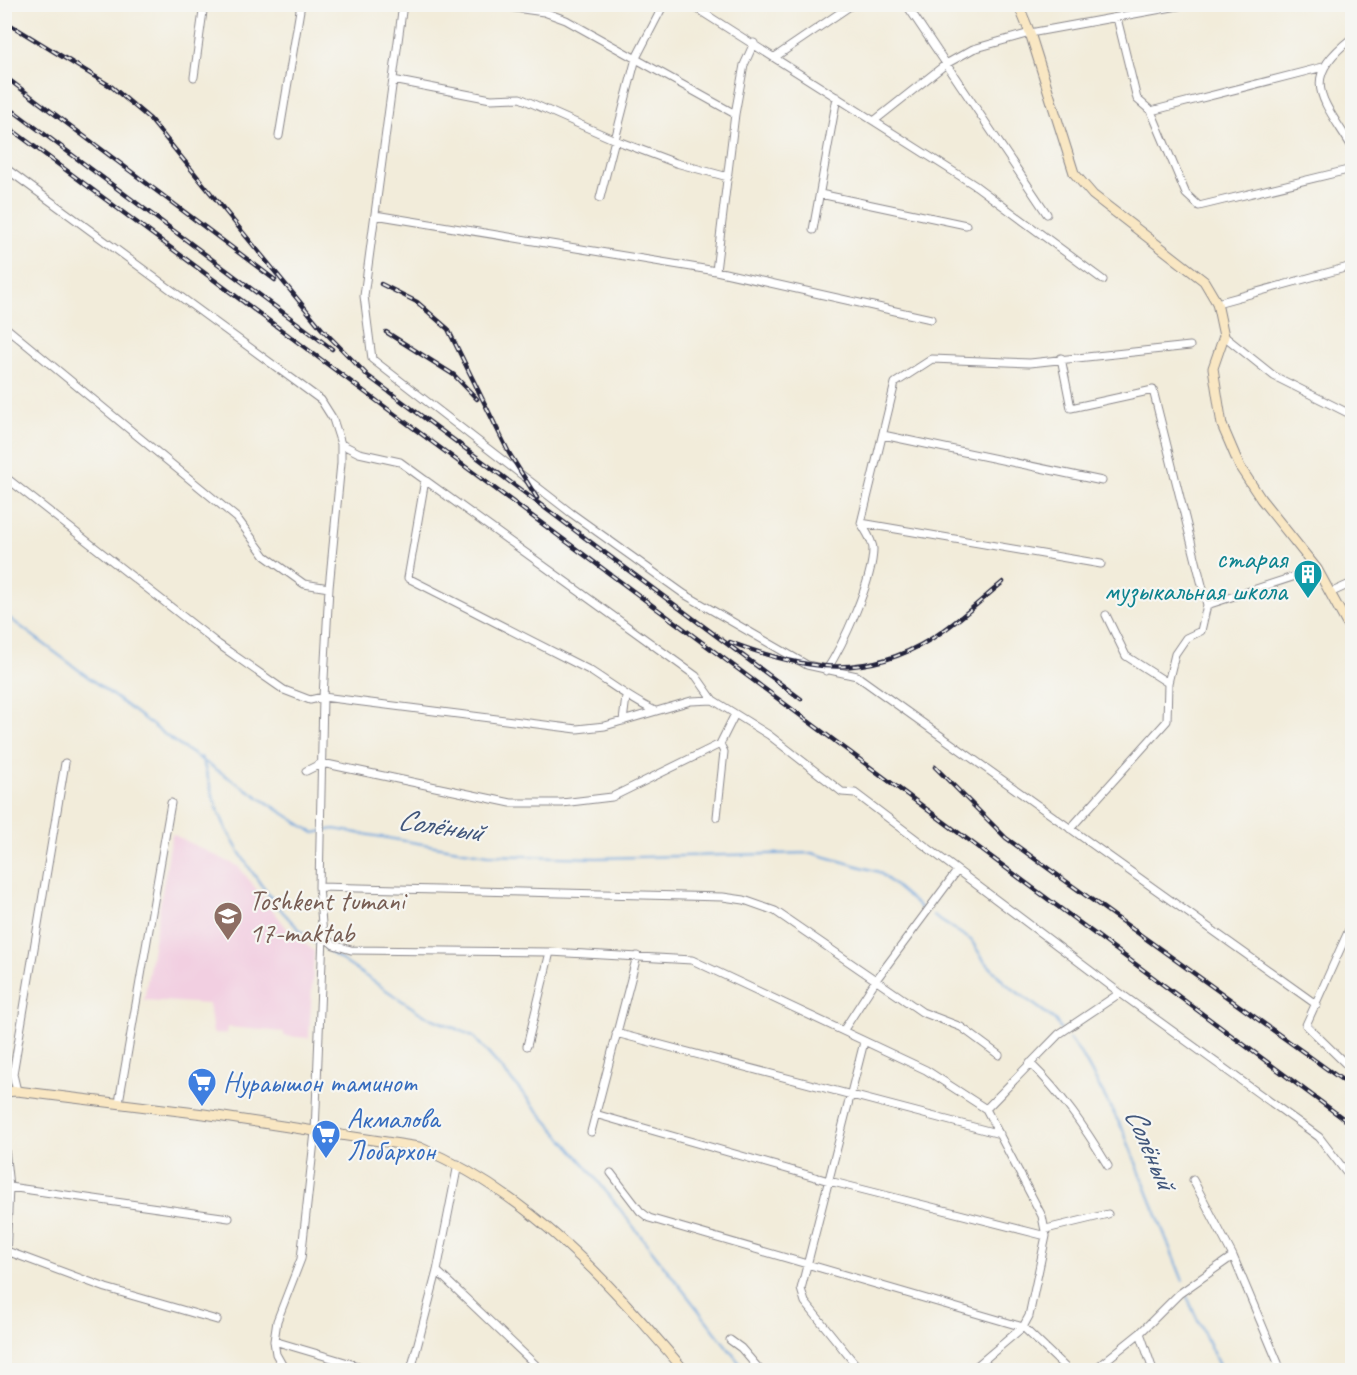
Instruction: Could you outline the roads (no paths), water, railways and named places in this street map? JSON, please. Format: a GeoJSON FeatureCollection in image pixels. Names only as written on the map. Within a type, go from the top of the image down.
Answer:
{"type":"FeatureCollection","features":[{"type":"Feature","properties":{"kind":"street"},"geometry":{"type":"LineString","coordinates":[[194,77],[204,4]]}},
{"type":"Feature","properties":{"kind":"street"},"geometry":{"type":"LineString","coordinates":[[279,136],[301,4]]}},
{"type":"Feature","properties":{"kind":"street"},"geometry":{"type":"LineString","coordinates":[[403,4],[364,296],[372,359],[571,513],[684,594],[807,665],[857,676],[1317,1005]]}},
{"type":"Feature","properties":{"kind":"street"},"geometry":{"type":"LineString","coordinates":[[488,4],[544,12],[566,20],[735,114]]}},
{"type":"Feature","properties":{"kind":"street"},"geometry":{"type":"LineString","coordinates":[[600,198],[636,58],[664,4]]}},
{"type":"Feature","properties":{"kind":"street"},"geometry":{"type":"LineString","coordinates":[[686,4],[700,7],[976,186],[1103,280]]}},
{"type":"Feature","properties":{"kind":"street"},"geometry":{"type":"LineString","coordinates":[[775,57],[854,4]]}},
{"type":"Feature","properties":{"kind":"street"},"geometry":{"type":"LineString","coordinates":[[906,4],[1047,214]]}},
{"type":"Feature","properties":{"kind":"street"},"geometry":{"type":"LineString","coordinates":[[1018,4],[1030,33],[1074,173],[1093,195],[1204,281],[1217,303],[1224,336],[1212,368],[1222,425],[1240,467],[1261,499],[1317,569],[1353,633]]}},
{"type":"Feature","properties":{"kind":"street"},"geometry":{"type":"LineString","coordinates":[[874,121],[946,64],[973,49],[1030,33],[1189,4]]}},
{"type":"Feature","properties":{"kind":"street"},"geometry":{"type":"LineString","coordinates":[[1117,18],[1137,99],[1152,111],[1186,194],[1199,206],[1353,169]]}},
{"type":"Feature","properties":{"kind":"street"},"geometry":{"type":"LineString","coordinates":[[1353,38],[1323,67],[1318,84],[1323,100],[1353,147]]}},
{"type":"Feature","properties":{"kind":"street"},"geometry":{"type":"LineString","coordinates":[[716,271],[735,114],[744,65],[754,43]]}},
{"type":"Feature","properties":{"kind":"street"},"geometry":{"type":"LineString","coordinates":[[1152,111],[1323,67]]}},
{"type":"Feature","properties":{"kind":"street"},"geometry":{"type":"LineString","coordinates":[[393,80],[491,99],[520,98],[615,140],[676,163],[728,177]]}},
{"type":"Feature","properties":{"kind":"street"},"geometry":{"type":"LineString","coordinates":[[813,230],[837,97]]}},
{"type":"Feature","properties":{"kind":"street"},"geometry":{"type":"LineString","coordinates":[[4,167],[321,400],[333,419],[341,444],[323,697],[319,840],[319,887],[323,939],[315,1132],[301,1258],[277,1321],[274,1341],[276,1354],[285,1371]]}},
{"type":"Feature","properties":{"kind":"street"},"geometry":{"type":"LineString","coordinates":[[820,194],[966,225]]}},
{"type":"Feature","properties":{"kind":"street"},"geometry":{"type":"LineString","coordinates":[[375,215],[716,271],[932,319]]}},
{"type":"Feature","properties":{"kind":"street"},"geometry":{"type":"LineString","coordinates":[[1217,303],[1353,267]]}},
{"type":"Feature","properties":{"kind":"street"},"geometry":{"type":"LineString","coordinates":[[4,326],[237,518],[265,556],[304,584],[329,588]]}},
{"type":"Feature","properties":{"kind":"street"},"geometry":{"type":"LineString","coordinates":[[1224,336],[1274,376],[1353,415]]}},
{"type":"Feature","properties":{"kind":"street"},"geometry":{"type":"LineString","coordinates":[[826,671],[855,612],[868,577],[873,546],[861,523],[896,383],[932,359],[1030,363],[1190,346]]}},
{"type":"Feature","properties":{"kind":"street"},"geometry":{"type":"LineString","coordinates":[[1061,358],[1071,408],[1153,390],[1207,605],[1201,631],[1186,638],[1175,654],[1168,683],[1167,721],[1070,829]]}},
{"type":"Feature","properties":{"kind":"street"},"geometry":{"type":"LineString","coordinates":[[883,435],[1102,482]]}},
{"type":"Feature","properties":{"kind":"street"},"geometry":{"type":"LineString","coordinates":[[341,444],[359,453],[400,462],[696,676],[713,700],[769,735],[842,792],[855,794],[1120,993],[1319,1137],[1353,1180]]}},
{"type":"Feature","properties":{"kind":"street"},"geometry":{"type":"LineString","coordinates":[[4,476],[218,644],[284,690],[310,700],[323,697],[577,729],[605,726],[653,710],[691,701],[713,700]]}},
{"type":"Feature","properties":{"kind":"street"},"geometry":{"type":"LineString","coordinates":[[425,480],[408,578],[589,670],[615,686],[626,697],[653,710]]}},
{"type":"Feature","properties":{"kind":"street"},"geometry":{"type":"LineString","coordinates":[[861,523],[1101,564]]}},
{"type":"Feature","properties":{"kind":"street"},"geometry":{"type":"LineString","coordinates":[[1207,605],[1317,569]]}},
{"type":"Feature","properties":{"kind":"street"},"geometry":{"type":"LineString","coordinates":[[1330,593],[1353,583]]}},
{"type":"Feature","properties":{"kind":"street"},"geometry":{"type":"LineString","coordinates":[[1106,615],[1126,656],[1154,677],[1168,683]]}},
{"type":"Feature","properties":{"kind":"street"},"geometry":{"type":"LineString","coordinates":[[623,721],[626,697]]}},
{"type":"Feature","properties":{"kind":"street"},"geometry":{"type":"LineString","coordinates":[[306,771],[322,763],[477,798],[511,803],[562,803],[612,797],[720,744],[735,714]]}},
{"type":"Feature","properties":{"kind":"street"},"geometry":{"type":"LineString","coordinates":[[717,817],[724,752],[720,744]]}},
{"type":"Feature","properties":{"kind":"street"},"geometry":{"type":"LineString","coordinates":[[17,1091],[13,1074],[65,763]]}},
{"type":"Feature","properties":{"kind":"street"},"geometry":{"type":"LineString","coordinates":[[119,1102],[171,803]]}},
{"type":"Feature","properties":{"kind":"street"},"geometry":{"type":"LineString","coordinates":[[843,1031],[876,980],[957,870]]}},
{"type":"Feature","properties":{"kind":"street"},"geometry":{"type":"LineString","coordinates":[[319,887],[723,897],[744,900],[775,911],[922,1012],[961,1027],[999,1055]]}},
{"type":"Feature","properties":{"kind":"street"},"geometry":{"type":"LineString","coordinates":[[1353,923],[1306,1026],[1353,1070]]}},
{"type":"Feature","properties":{"kind":"street"},"geometry":{"type":"LineString","coordinates":[[323,939],[351,950],[550,952],[692,960],[926,1070],[986,1109],[1042,1216],[1046,1232],[1029,1316],[1023,1327],[972,1371]]}},
{"type":"Feature","properties":{"kind":"street"},"geometry":{"type":"LineString","coordinates":[[527,1046],[550,952]]}},
{"type":"Feature","properties":{"kind":"street"},"geometry":{"type":"LineString","coordinates":[[591,1132],[637,956]]}},
{"type":"Feature","properties":{"kind":"street"},"geometry":{"type":"LineString","coordinates":[[986,1109],[1059,1034],[1120,993]]}},
{"type":"Feature","properties":{"kind":"street"},"geometry":{"type":"LineString","coordinates":[[616,1033],[1000,1134]]}},
{"type":"Feature","properties":{"kind":"street"},"geometry":{"type":"LineString","coordinates":[[860,1371],[801,1296],[864,1042]]}},
{"type":"Feature","properties":{"kind":"street"},"geometry":{"type":"LineString","coordinates":[[1030,1063],[1051,1083],[1079,1119],[1108,1166]]}},
{"type":"Feature","properties":{"kind":"street"},"geometry":{"type":"LineString","coordinates":[[4,1092],[17,1091],[119,1102],[419,1147],[458,1164],[521,1204],[595,1269],[684,1371]]}},
{"type":"Feature","properties":{"kind":"street"},"geometry":{"type":"LineString","coordinates":[[595,1114],[829,1181],[1046,1232],[1108,1214]]}},
{"type":"Feature","properties":{"kind":"street"},"geometry":{"type":"LineString","coordinates":[[4,1138],[9,1187],[4,1305]]}},
{"type":"Feature","properties":{"kind":"street"},"geometry":{"type":"LineString","coordinates":[[411,1371],[437,1271],[458,1164]]}},
{"type":"Feature","properties":{"kind":"street"},"geometry":{"type":"LineString","coordinates":[[611,1173],[640,1211],[649,1218],[1023,1327],[1068,1371]]}},
{"type":"Feature","properties":{"kind":"street"},"geometry":{"type":"LineString","coordinates":[[1193,1180],[1233,1256],[1281,1371]]}},
{"type":"Feature","properties":{"kind":"street"},"geometry":{"type":"LineString","coordinates":[[9,1187],[229,1218]]}},
{"type":"Feature","properties":{"kind":"street"},"geometry":{"type":"LineString","coordinates":[[6,1250],[106,1288],[217,1320]]}},
{"type":"Feature","properties":{"kind":"street"},"geometry":{"type":"LineString","coordinates":[[1094,1371],[1140,1333],[1179,1293],[1233,1256]]}},
{"type":"Feature","properties":{"kind":"street"},"geometry":{"type":"LineString","coordinates":[[437,1271],[541,1371]]}},
{"type":"Feature","properties":{"kind":"street"},"geometry":{"type":"LineString","coordinates":[[1140,1333],[1153,1371]]}},
{"type":"Feature","properties":{"kind":"street"},"geometry":{"type":"LineString","coordinates":[[730,1340],[741,1348],[760,1371]]}},
{"type":"Feature","properties":{"kind":"street"},"geometry":{"type":"LineString","coordinates":[[274,1341],[372,1371]]}},
{"type":"Feature","properties":{"kind":"waterway","name":"Солёный"},"geometry":{"type":"LineString","coordinates":[[4,614],[180,746],[314,833],[334,829],[488,855],[596,858],[812,853],[879,872],[922,909]]}},
{"type":"Feature","properties":{"kind":"waterway"},"geometry":{"type":"LineString","coordinates":[[201,757],[216,805],[246,862],[289,919],[320,946]]}},
{"type":"Feature","properties":{"kind":"waterway","name":"Солёный"},"geometry":{"type":"LineString","coordinates":[[933,916],[971,940],[983,959],[1005,983],[1055,1020],[1061,1029]]}},
{"type":"Feature","properties":{"kind":"waterway"},"geometry":{"type":"LineString","coordinates":[[325,949],[422,1014],[473,1036],[587,1167],[745,1370]]}},
{"type":"Feature","properties":{"kind":"waterway","name":"Солёный"},"geometry":{"type":"LineString","coordinates":[[1069,1039],[1083,1057],[1123,1130],[1183,1281]]}},
{"type":"Feature","properties":{"kind":"waterway","name":"Солёный"},"geometry":{"type":"LineString","coordinates":[[1187,1297],[1221,1370]]}},
{"type":"Feature","properties":{"kind":"railway"},"geometry":{"type":"LineString","coordinates":[[4,21],[112,87],[150,119],[322,329],[368,376],[801,699]]}},
{"type":"Feature","properties":{"kind":"railway"},"geometry":{"type":"LineString","coordinates":[[4,76],[275,280]]}},
{"type":"Feature","properties":{"kind":"railway"},"geometry":{"type":"LineString","coordinates":[[4,104],[332,349]]}},
{"type":"Feature","properties":{"kind":"railway"},"geometry":{"type":"LineString","coordinates":[[4,124],[1352,1125]]}},
{"type":"Feature","properties":{"kind":"railway"},"geometry":{"type":"LineString","coordinates":[[381,284],[417,302],[448,329],[509,453],[537,498]]}},
{"type":"Feature","properties":{"kind":"railway"},"geometry":{"type":"LineString","coordinates":[[386,332],[454,375],[477,399]]}},
{"type":"Feature","properties":{"kind":"railway"},"geometry":{"type":"LineString","coordinates":[[730,642],[782,659],[807,664],[856,666],[881,661],[906,652],[941,633],[1003,582]]}},
{"type":"Feature","properties":{"kind":"railway"},"geometry":{"type":"LineString","coordinates":[[935,767],[1006,838],[1352,1087]]}},
{"type":"Feature","properties":{"kind":"place","name":"старая музыкальная школа"},"geometry":{"type":"Point","coordinates":[1308,600]}},
{"type":"Feature","properties":{"kind":"place","name":"Toshkent tumani 17-maktab"},"geometry":{"type":"Point","coordinates":[228,942]}},
{"type":"Feature","properties":{"kind":"place","name":"Нураышон таминот"},"geometry":{"type":"Point","coordinates":[202,1108]}},
{"type":"Feature","properties":{"kind":"place","name":"Акмалова Лобархон"},"geometry":{"type":"Point","coordinates":[326,1160]}}]}
